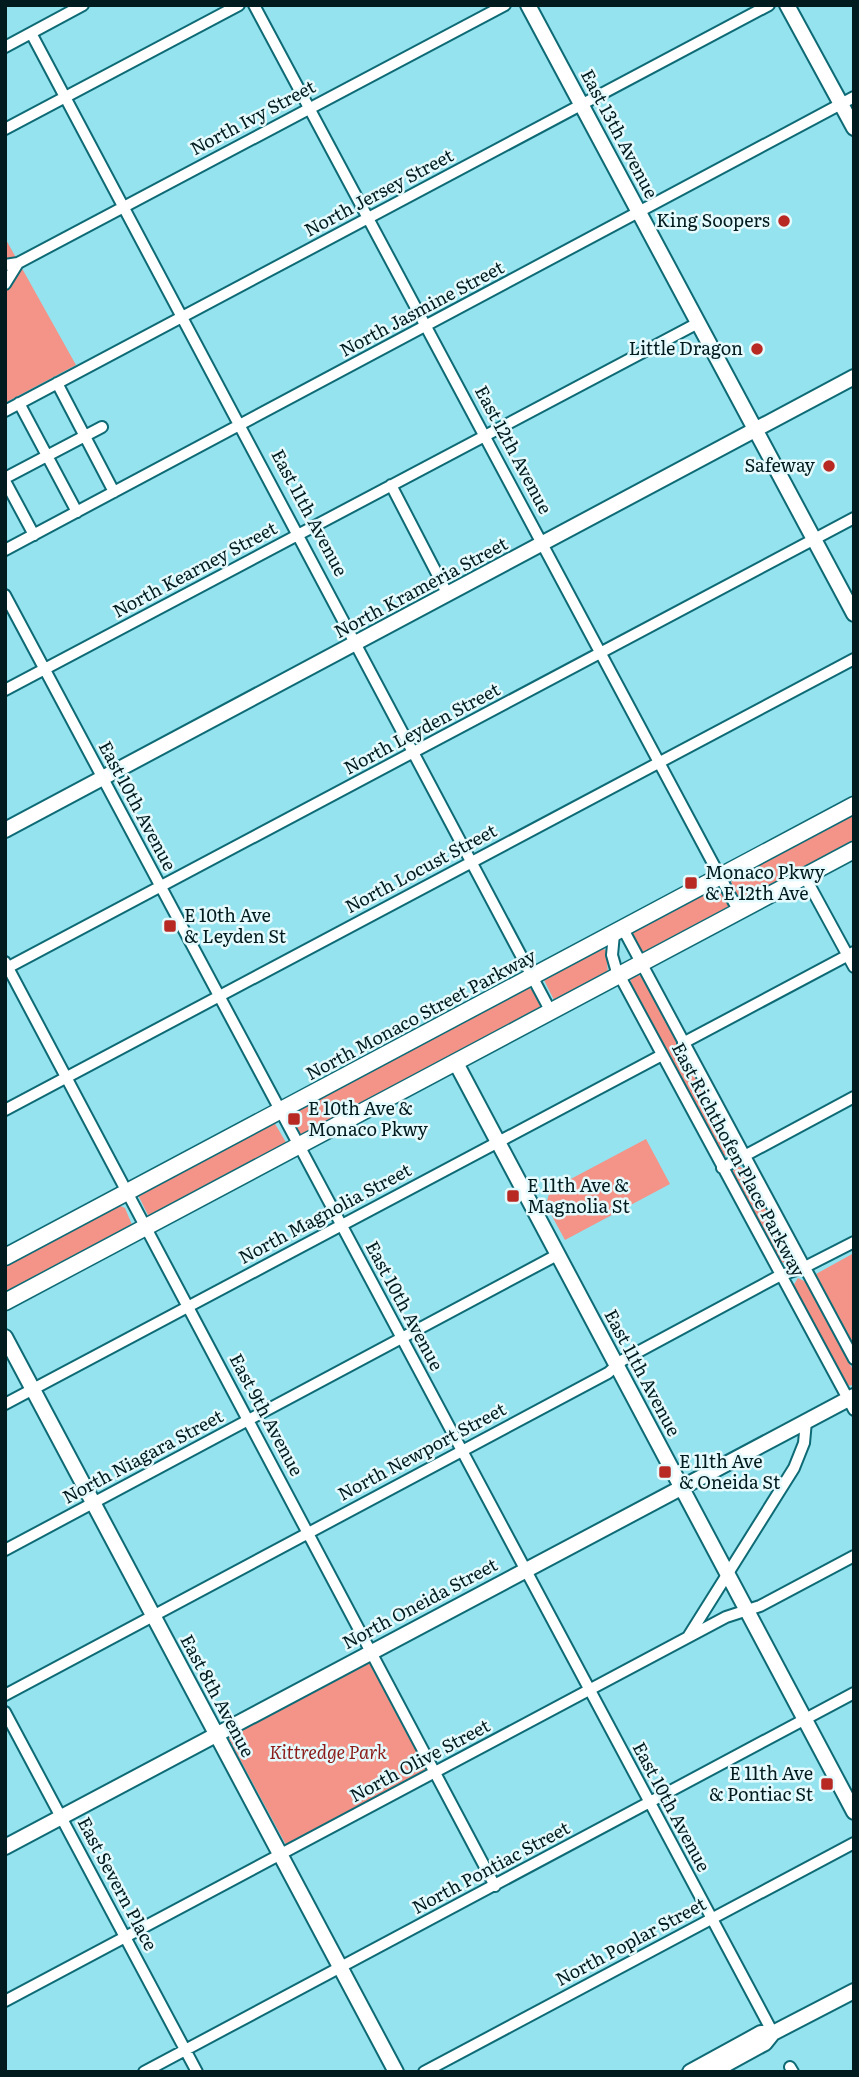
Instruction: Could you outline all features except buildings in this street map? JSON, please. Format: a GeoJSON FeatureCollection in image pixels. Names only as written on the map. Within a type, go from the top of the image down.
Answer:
{"type":"FeatureCollection","features":[{"type":"Feature","properties":{"kind":"main road","name":"North Monaco Street Parkway"},"geometry":{"type":"LineString","coordinates":[[5,1257],[854,805]]}},
{"type":"Feature","properties":{"kind":"main road"},"geometry":{"type":"LineString","coordinates":[[5,1302],[854,850]]}},
{"type":"Feature","properties":{"kind":"street"},"geometry":{"type":"LineString","coordinates":[[5,47],[83,5]]}},
{"type":"Feature","properties":{"kind":"street"},"geometry":{"type":"LineString","coordinates":[[5,129],[239,5]]}},
{"type":"Feature","properties":{"kind":"street","name":"East 12th Avenue"},"geometry":{"type":"LineString","coordinates":[[254,5],[739,912]]}},
{"type":"Feature","properties":{"kind":"street","name":"North Ivy Street"},"geometry":{"type":"LineString","coordinates":[[5,265],[18,263],[505,5]]}},
{"type":"Feature","properties":{"kind":"street","name":"East 13th Avenue"},"geometry":{"type":"LineString","coordinates":[[528,5],[854,614]]}},
{"type":"Feature","properties":{"kind":"street","name":"North Jersey Street"},"geometry":{"type":"LineString","coordinates":[[5,411],[769,5]]}},
{"type":"Feature","properties":{"kind":"street"},"geometry":{"type":"LineString","coordinates":[[787,5],[847,101],[854,128]]}},
{"type":"Feature","properties":{"kind":"street","name":"East 11th Avenue"},"geometry":{"type":"LineString","coordinates":[[31,33],[551,1012]]}},
{"type":"Feature","properties":{"kind":"street","name":"North Jasmine Street"},"geometry":{"type":"LineString","coordinates":[[5,550],[847,101]]}},
{"type":"Feature","properties":{"kind":"street","name":"North Ivy Street"},"geometry":{"type":"LineString","coordinates":[[5,284],[18,263]]}},
{"type":"Feature","properties":{"kind":"street","name":"North Kearney Street"},"geometry":{"type":"LineString","coordinates":[[5,690],[698,323]]}},
{"type":"Feature","properties":{"kind":"street","name":"North Krameria Street"},"geometry":{"type":"LineString","coordinates":[[5,830],[854,377]]}},
{"type":"Feature","properties":{"kind":"street"},"geometry":{"type":"LineString","coordinates":[[57,383],[114,492]]}},
{"type":"Feature","properties":{"kind":"street"},"geometry":{"type":"LineString","coordinates":[[19,403],[77,512]]}},
{"type":"Feature","properties":{"kind":"street"},"geometry":{"type":"LineString","coordinates":[[34,535],[5,480],[102,427]]}},
{"type":"Feature","properties":{"kind":"street"},"geometry":{"type":"LineString","coordinates":[[391,485],[449,595]]}},
{"type":"Feature","properties":{"kind":"street","name":"North Leyden Street"},"geometry":{"type":"LineString","coordinates":[[6,966],[161,888],[854,519]]}},
{"type":"Feature","properties":{"kind":"street","name":"East 10th Avenue"},"geometry":{"type":"LineString","coordinates":[[5,595],[773,2033]]}},
{"type":"Feature","properties":{"kind":"street","name":"North Locust Street"},"geometry":{"type":"LineString","coordinates":[[5,1110],[854,659]]}},
{"type":"Feature","properties":{"kind":"street"},"geometry":{"type":"LineString","coordinates":[[805,877],[851,954],[854,967]]}},
{"type":"Feature","properties":{"kind":"street","name":"East Richthofen Place Parkway"},"geometry":{"type":"LineString","coordinates":[[618,932],[641,964],[854,1359]]}},
{"type":"Feature","properties":{"kind":"street","name":"East Richthofen Place Parkway"},"geometry":{"type":"LineString","coordinates":[[618,932],[612,955],[619,976],[779,1276],[852,1401]]}},
{"type":"Feature","properties":{"kind":"street"},"geometry":{"type":"LineString","coordinates":[[683,1043],[851,954]]}},
{"type":"Feature","properties":{"kind":"street","name":"East 9th Avenue"},"geometry":{"type":"LineString","coordinates":[[6,966],[495,1886]]}},
{"type":"Feature","properties":{"kind":"street","name":"North Magnolia Street"},"geometry":{"type":"LineString","coordinates":[[5,1404],[662,1055]]}},
{"type":"Feature","properties":{"kind":"street","name":"East 11th Avenue"},"geometry":{"type":"LineString","coordinates":[[456,1063],[854,1812]]}},
{"type":"Feature","properties":{"kind":"street"},"geometry":{"type":"LineString","coordinates":[[722,1168],[854,1097]]}},
{"type":"Feature","properties":{"kind":"street","name":"North Newport Street"},"geometry":{"type":"LineString","coordinates":[[5,1695],[461,1451],[779,1276],[805,1268],[854,1242]]}},
{"type":"Feature","properties":{"kind":"street","name":"North Niagara Street"},"geometry":{"type":"LineString","coordinates":[[5,1550],[557,1255]]}},
{"type":"Feature","properties":{"kind":"street","name":"East 8th Avenue"},"geometry":{"type":"LineString","coordinates":[[5,1337],[396,2072]]}},
{"type":"Feature","properties":{"kind":"street","name":"North Oneida Street"},"geometry":{"type":"LineString","coordinates":[[5,1847],[806,1421],[852,1401]]}},
{"type":"Feature","properties":{"kind":"street"},"geometry":{"type":"LineString","coordinates":[[687,1639],[799,1459],[805,1439],[806,1421]]}},
{"type":"Feature","properties":{"kind":"street","name":"North Olive Street"},"geometry":{"type":"LineString","coordinates":[[5,2001],[687,1639],[854,1556]]}},
{"type":"Feature","properties":{"kind":"street","name":"North Pontiac Street"},"geometry":{"type":"LineString","coordinates":[[144,2072],[854,1693]]}},
{"type":"Feature","properties":{"kind":"street","name":"East Severn Place"},"geometry":{"type":"LineString","coordinates":[[5,1712],[197,2072]]}},
{"type":"Feature","properties":{"kind":"street","name":"North Poplar Street"},"geometry":{"type":"LineString","coordinates":[[424,2072],[854,1843]]}},
{"type":"Feature","properties":{"kind":"street"},"geometry":{"type":"LineString","coordinates":[[712,2072],[732,2067],[765,2043],[773,2033],[854,1991]]}},
{"type":"Feature","properties":{"kind":"street"},"geometry":{"type":"LineString","coordinates":[[690,2072],[761,2033],[773,2033]]}},
{"type":"Feature","properties":{"kind":"green space"},"geometry":{"type":"Polygon","coordinates":[[[5,238],[76,365],[5,403],[5,238]]]}},
{"type":"Feature","properties":{"kind":"green space"},"geometry":{"type":"Polygon","coordinates":[[[854,813],[854,845],[742,902],[731,885],[732,878],[854,813]]]}},
{"type":"Feature","properties":{"kind":"green space"},"geometry":{"type":"Polygon","coordinates":[[[718,888],[724,893],[730,908],[644,954],[641,952],[631,932],[718,888]]]}},
{"type":"Feature","properties":{"kind":"green space"},"geometry":{"type":"Polygon","coordinates":[[[602,947],[606,951],[608,974],[555,1002],[543,978],[602,947]]]}},
{"type":"Feature","properties":{"kind":"green space"},"geometry":{"type":"Polygon","coordinates":[[[636,974],[643,977],[733,1145],[734,1151],[728,1156],[722,1155],[631,984],[630,978],[636,974]]]}},
{"type":"Feature","properties":{"kind":"green space"},"geometry":{"type":"Polygon","coordinates":[[[528,987],[534,992],[541,1008],[302,1137],[290,1114],[528,987]]]}},
{"type":"Feature","properties":{"kind":"green space"},"geometry":{"type":"Polygon","coordinates":[[[274,1122],[287,1144],[149,1217],[138,1195],[274,1122]]]}},
{"type":"Feature","properties":{"kind":"green space"},"geometry":{"type":"Polygon","coordinates":[[[646,1139],[670,1184],[565,1240],[546,1205],[550,1190],[646,1139]]]}},
{"type":"Feature","properties":{"kind":"green space"},"geometry":{"type":"Polygon","coordinates":[[[739,1166],[746,1171],[790,1253],[792,1259],[788,1264],[778,1261],[734,1178],[733,1170],[739,1166]]]}},
{"type":"Feature","properties":{"kind":"green space"},"geometry":{"type":"Polygon","coordinates":[[[118,1205],[125,1208],[133,1227],[5,1296],[5,1263],[118,1205]]]}},
{"type":"Feature","properties":{"kind":"green space"},"geometry":{"type":"Polygon","coordinates":[[[854,1253],[854,1345],[816,1274],[854,1253]]]}},
{"type":"Feature","properties":{"kind":"green space"},"geometry":{"type":"Polygon","coordinates":[[[798,1278],[806,1282],[854,1372],[854,1385],[845,1386],[793,1286],[798,1278]]]}},
{"type":"Feature","properties":{"kind":"green space","name":"Kittredge Park"},"geometry":{"type":"Polygon","coordinates":[[[370,1661],[428,1768],[286,1845],[228,1737],[370,1661]]]}},
{"type":"Feature","properties":{"kind":"place","name":"King Soopers"},"geometry":{"type":"Point","coordinates":[784,221]}},
{"type":"Feature","properties":{"kind":"place","name":"Little Dragon"},"geometry":{"type":"Point","coordinates":[757,349]}},
{"type":"Feature","properties":{"kind":"place","name":"Safeway"},"geometry":{"type":"Point","coordinates":[829,466]}},
{"type":"Feature","properties":{"kind":"place","name":"Monaco Pkwy & E 12th Ave"},"geometry":{"type":"Point","coordinates":[691,883]}},
{"type":"Feature","properties":{"kind":"place","name":"E 10th Ave & Leyden St"},"geometry":{"type":"Point","coordinates":[170,926]}},
{"type":"Feature","properties":{"kind":"place","name":"E 10th Ave & Monaco Pkwy"},"geometry":{"type":"Point","coordinates":[294,1119]}},
{"type":"Feature","properties":{"kind":"place","name":"E 11th Ave & Magnolia St"},"geometry":{"type":"Point","coordinates":[513,1196]}},
{"type":"Feature","properties":{"kind":"place","name":"E 11th Ave & Oneida St"},"geometry":{"type":"Point","coordinates":[665,1472]}},
{"type":"Feature","properties":{"kind":"place","name":"E 11th Ave & Pontiac St"},"geometry":{"type":"Point","coordinates":[827,1784]}}]}
